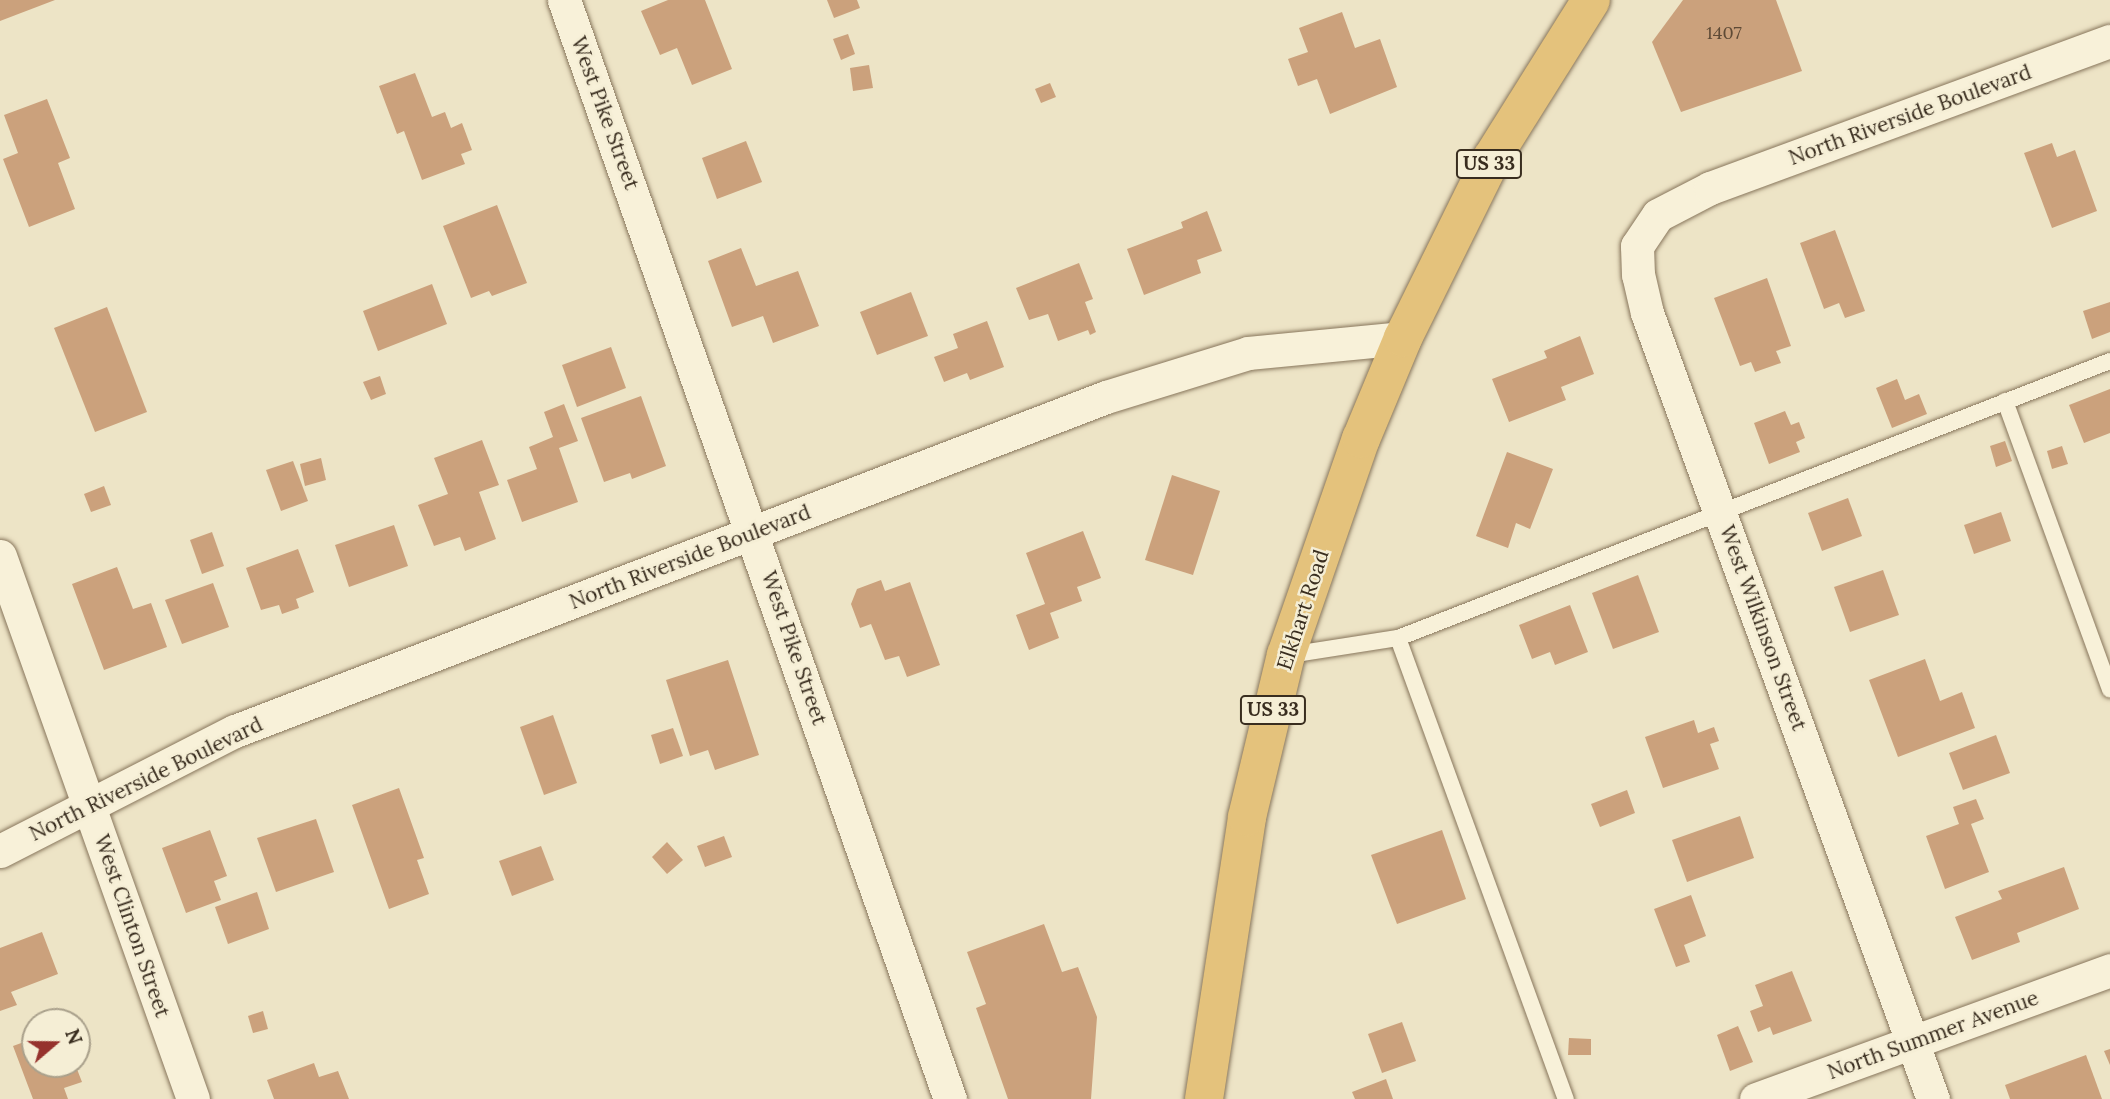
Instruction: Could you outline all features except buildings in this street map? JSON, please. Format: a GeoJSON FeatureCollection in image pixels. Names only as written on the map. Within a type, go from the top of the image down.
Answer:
{"type":"FeatureCollection","features":[{"type":"Feature","properties":{"kind":"highway","name":"US 33"},"geometry":{"type":"LineString","coordinates":[[1403,338],[1492,158],[1591,0]]}},
{"type":"Feature","properties":{"kind":"highway","name":"Elkhart Road"},"geometry":{"type":"LineString","coordinates":[[1204,1099],[1247,817],[1286,655],[1361,439],[1403,338]]}},
{"type":"Feature","properties":{"kind":"street","name":"West Pike Street"},"geometry":{"type":"LineString","coordinates":[[564,0],[754,532],[950,1099]]}},
{"type":"Feature","properties":{"kind":"street","name":"North Riverside Boulevard"},"geometry":{"type":"LineString","coordinates":[[1710,188],[2110,41]]}},
{"type":"Feature","properties":{"kind":"street","name":"West Wilkinson Street"},"geometry":{"type":"LineString","coordinates":[[1710,188],[1658,215],[1645,229],[1637,246],[1638,275],[1647,313],[1933,1099]]}},
{"type":"Feature","properties":{"kind":"street","name":"North Riverside Boulevard"},"geometry":{"type":"LineString","coordinates":[[0,851],[235,731],[1197,366],[1278,348],[1403,338]]}},
{"type":"Feature","properties":{"kind":"street","name":"West Clinton Street"},"geometry":{"type":"LineString","coordinates":[[0,556],[91,806],[188,1097]]}},
{"type":"Feature","properties":{"kind":"street","name":"North Summer Avenue"},"geometry":{"type":"LineString","coordinates":[[1756,1099],[2110,970]]}},
{"type":"Feature","properties":{"kind":"lane"},"geometry":{"type":"LineString","coordinates":[[1286,655],[1398,638],[2110,361]]}},
{"type":"Feature","properties":{"kind":"lane"},"geometry":{"type":"LineString","coordinates":[[2005,401],[2110,689]]}},
{"type":"Feature","properties":{"kind":"lane"},"geometry":{"type":"LineString","coordinates":[[1398,638],[1566,1099]]}}]}
